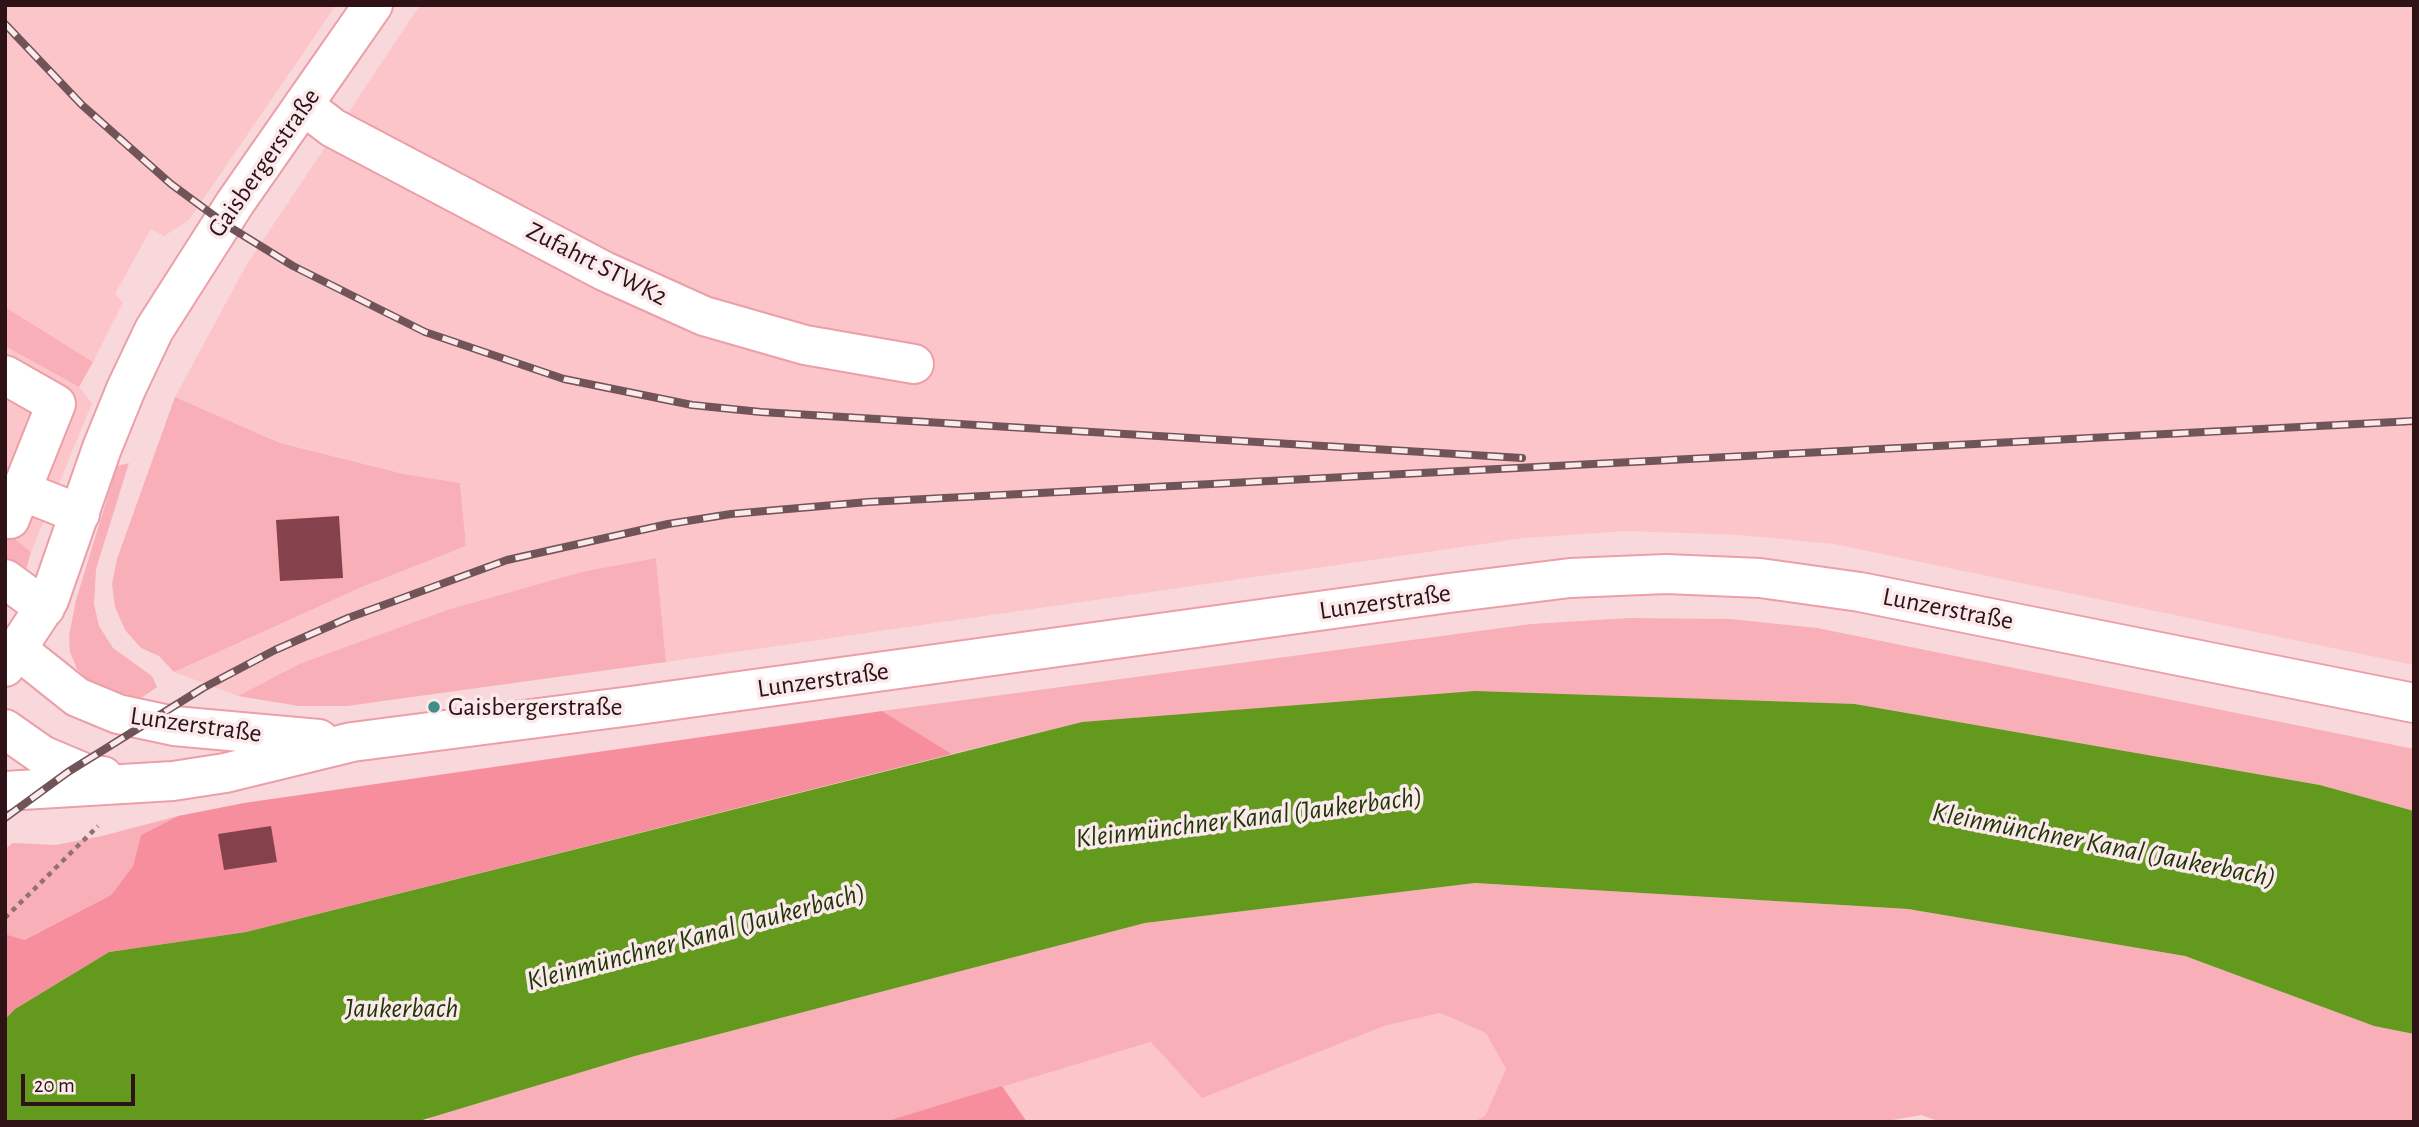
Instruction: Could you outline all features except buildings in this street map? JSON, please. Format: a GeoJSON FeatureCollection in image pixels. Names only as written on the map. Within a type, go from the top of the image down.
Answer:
{"type":"FeatureCollection","features":[{"type":"Feature","properties":{"kind":"street","name":"Gaisbergerstraße"},"geometry":{"type":"LineString","coordinates":[[11,659],[45,608],[125,389],[155,330],[190,271],[373,5]]}},
{"type":"Feature","properties":{"kind":"street","name":"Zufahrt STWK2"},"geometry":{"type":"LineString","coordinates":[[303,105],[333,128],[604,271],[704,316],[805,345],[914,364]]}},
{"type":"Feature","properties":{"kind":"street"},"geometry":{"type":"LineString","coordinates":[[5,375],[56,404],[13,504],[80,514]]}},
{"type":"Feature","properties":{"kind":"street","name":"Lunzerstraße"},"geometry":{"type":"LineString","coordinates":[[5,791],[173,781],[225,773],[352,741],[631,706],[1570,578],[1666,575],[1760,578],[1860,592],[2414,703]]}},
{"type":"Feature","properties":{"kind":"street"},"geometry":{"type":"LineString","coordinates":[[5,579],[45,608]]}},
{"type":"Feature","properties":{"kind":"street","name":"Lunzerstraße"},"geometry":{"type":"LineString","coordinates":[[11,659],[76,697],[118,714],[174,726],[352,741]]}},
{"type":"Feature","properties":{"kind":"street","name":"Lunzerstraße"},"geometry":{"type":"LineString","coordinates":[[5,729],[42,755],[87,774],[143,781]]}},
{"type":"Feature","properties":{"kind":"path"},"geometry":{"type":"LineString","coordinates":[[5,918],[98,825]]}},
{"type":"Feature","properties":{"kind":"shaded area"},"geometry":{"type":"Polygon","coordinates":[[[5,5],[336,5],[189,220],[164,236],[151,229],[115,294],[123,303],[93,362],[5,307],[5,5]]]}},
{"type":"Feature","properties":{"kind":"shaded area"},"geometry":{"type":"Polygon","coordinates":[[[420,5],[2414,5],[2414,665],[1834,544],[1740,535],[1626,531],[1524,538],[666,662],[656,558],[581,572],[447,610],[299,664],[238,696],[174,672],[362,587],[466,546],[460,483],[404,474],[280,443],[175,397],[247,264],[420,5]]]}},
{"type":"Feature","properties":{"kind":"shaded area"},"geometry":{"type":"Polygon","coordinates":[[[5,307],[93,362],[79,387],[5,346],[5,307]]]}},
{"type":"Feature","properties":{"kind":"shaded area"},"geometry":{"type":"Polygon","coordinates":[[[5,346],[79,387],[92,403],[31,552],[15,539],[5,536],[5,346]]]}},
{"type":"Feature","properties":{"kind":"shaded area"},"geometry":{"type":"Polygon","coordinates":[[[175,397],[280,443],[404,474],[460,483],[466,546],[362,587],[174,672],[159,656],[141,648],[125,630],[115,607],[112,584],[117,559],[175,397]]]}},
{"type":"Feature","properties":{"kind":"shaded area"},"geometry":{"type":"Polygon","coordinates":[[[129,463],[96,569],[94,604],[99,626],[113,648],[152,676],[157,687],[141,698],[94,686],[77,669],[70,652],[69,636],[76,600],[117,466],[129,463]]]}},
{"type":"Feature","properties":{"kind":"shaded area"},"geometry":{"type":"Polygon","coordinates":[[[5,536],[15,539],[31,552],[26,570],[5,605],[5,536]]]}},
{"type":"Feature","properties":{"kind":"shaded area"},"geometry":{"type":"Polygon","coordinates":[[[656,558],[666,662],[347,706],[299,706],[238,696],[299,664],[447,610],[581,572],[656,558]]]}},
{"type":"Feature","properties":{"kind":"shaded area"},"geometry":{"type":"Polygon","coordinates":[[[1629,618],[1730,619],[1817,628],[2414,749],[2414,811],[2320,785],[1855,704],[1082,722],[952,754],[882,711],[1531,624],[1629,618]]]}},
{"type":"Feature","properties":{"kind":"shaded area"},"geometry":{"type":"Polygon","coordinates":[[[882,711],[952,754],[246,932],[109,952],[15,1009],[5,1019],[5,934],[24,940],[111,895],[133,866],[141,835],[178,816],[244,803],[882,711]]]}},
{"type":"Feature","properties":{"kind":"shaded area"},"geometry":{"type":"Polygon","coordinates":[[[178,816],[141,835],[133,866],[111,895],[23,940],[5,934],[5,849],[13,843],[56,845],[178,816]]]}},
{"type":"Feature","properties":{"kind":"shaded area"},"geometry":{"type":"Polygon","coordinates":[[[1475,883],[1908,909],[2185,956],[2374,1026],[2414,1034],[2414,1122],[1941,1122],[1921,1115],[1881,1122],[1473,1122],[1485,1116],[1506,1069],[1486,1033],[1440,1013],[1384,1026],[1202,1098],[1151,1042],[884,1122],[430,1122],[429,1118],[635,1056],[1145,923],[1475,883]]]}},
{"type":"Feature","properties":{"kind":"shaded area"},"geometry":{"type":"Polygon","coordinates":[[[1440,1013],[1486,1033],[1506,1069],[1485,1116],[1473,1122],[1027,1122],[1002,1086],[1152,1042],[1384,1026],[1440,1013]]]}},
{"type":"Feature","properties":{"kind":"shaded area"},"geometry":{"type":"Polygon","coordinates":[[[1002,1086],[1027,1122],[884,1122],[1002,1086]]]}},
{"type":"Feature","properties":{"kind":"water","name":"Jaukerbach"},"geometry":{"type":"Polygon","coordinates":[[[1475,691],[1855,704],[2320,785],[2414,811],[2414,1034],[2374,1026],[2185,956],[1908,909],[1475,883],[1145,923],[635,1056],[416,1122],[5,1122],[5,1019],[15,1009],[109,952],[246,932],[1082,722],[1475,691]]]}},
{"type":"Feature","properties":{"kind":"railway"},"geometry":{"type":"LineString","coordinates":[[5,24],[82,105],[171,184],[228,226],[293,266],[425,332],[564,379],[692,405],[761,412],[1522,458]]}},
{"type":"Feature","properties":{"kind":"railway"},"geometry":{"type":"LineString","coordinates":[[5,818],[68,772],[203,688],[275,650],[348,618],[507,560],[668,524],[731,514],[868,502],[2414,421]]}},
{"type":"Feature","properties":{"kind":"place","name":"Gaisbergerstraße"},"geometry":{"type":"Point","coordinates":[434,707]}},
{"type":"Feature","properties":{"kind":"water label","name":"Kleinmünchner Kanal (Jaukerbach)"},"geometry":{"type":"Point","coordinates":[1249,818]}},
{"type":"Feature","properties":{"kind":"water label","name":"Kleinmünchner Kanal (Jaukerbach)"},"geometry":{"type":"Point","coordinates":[2104,845]}},
{"type":"Feature","properties":{"kind":"water label","name":"Kleinmünchner Kanal (Jaukerbach)"},"geometry":{"type":"Point","coordinates":[696,937]}}]}
